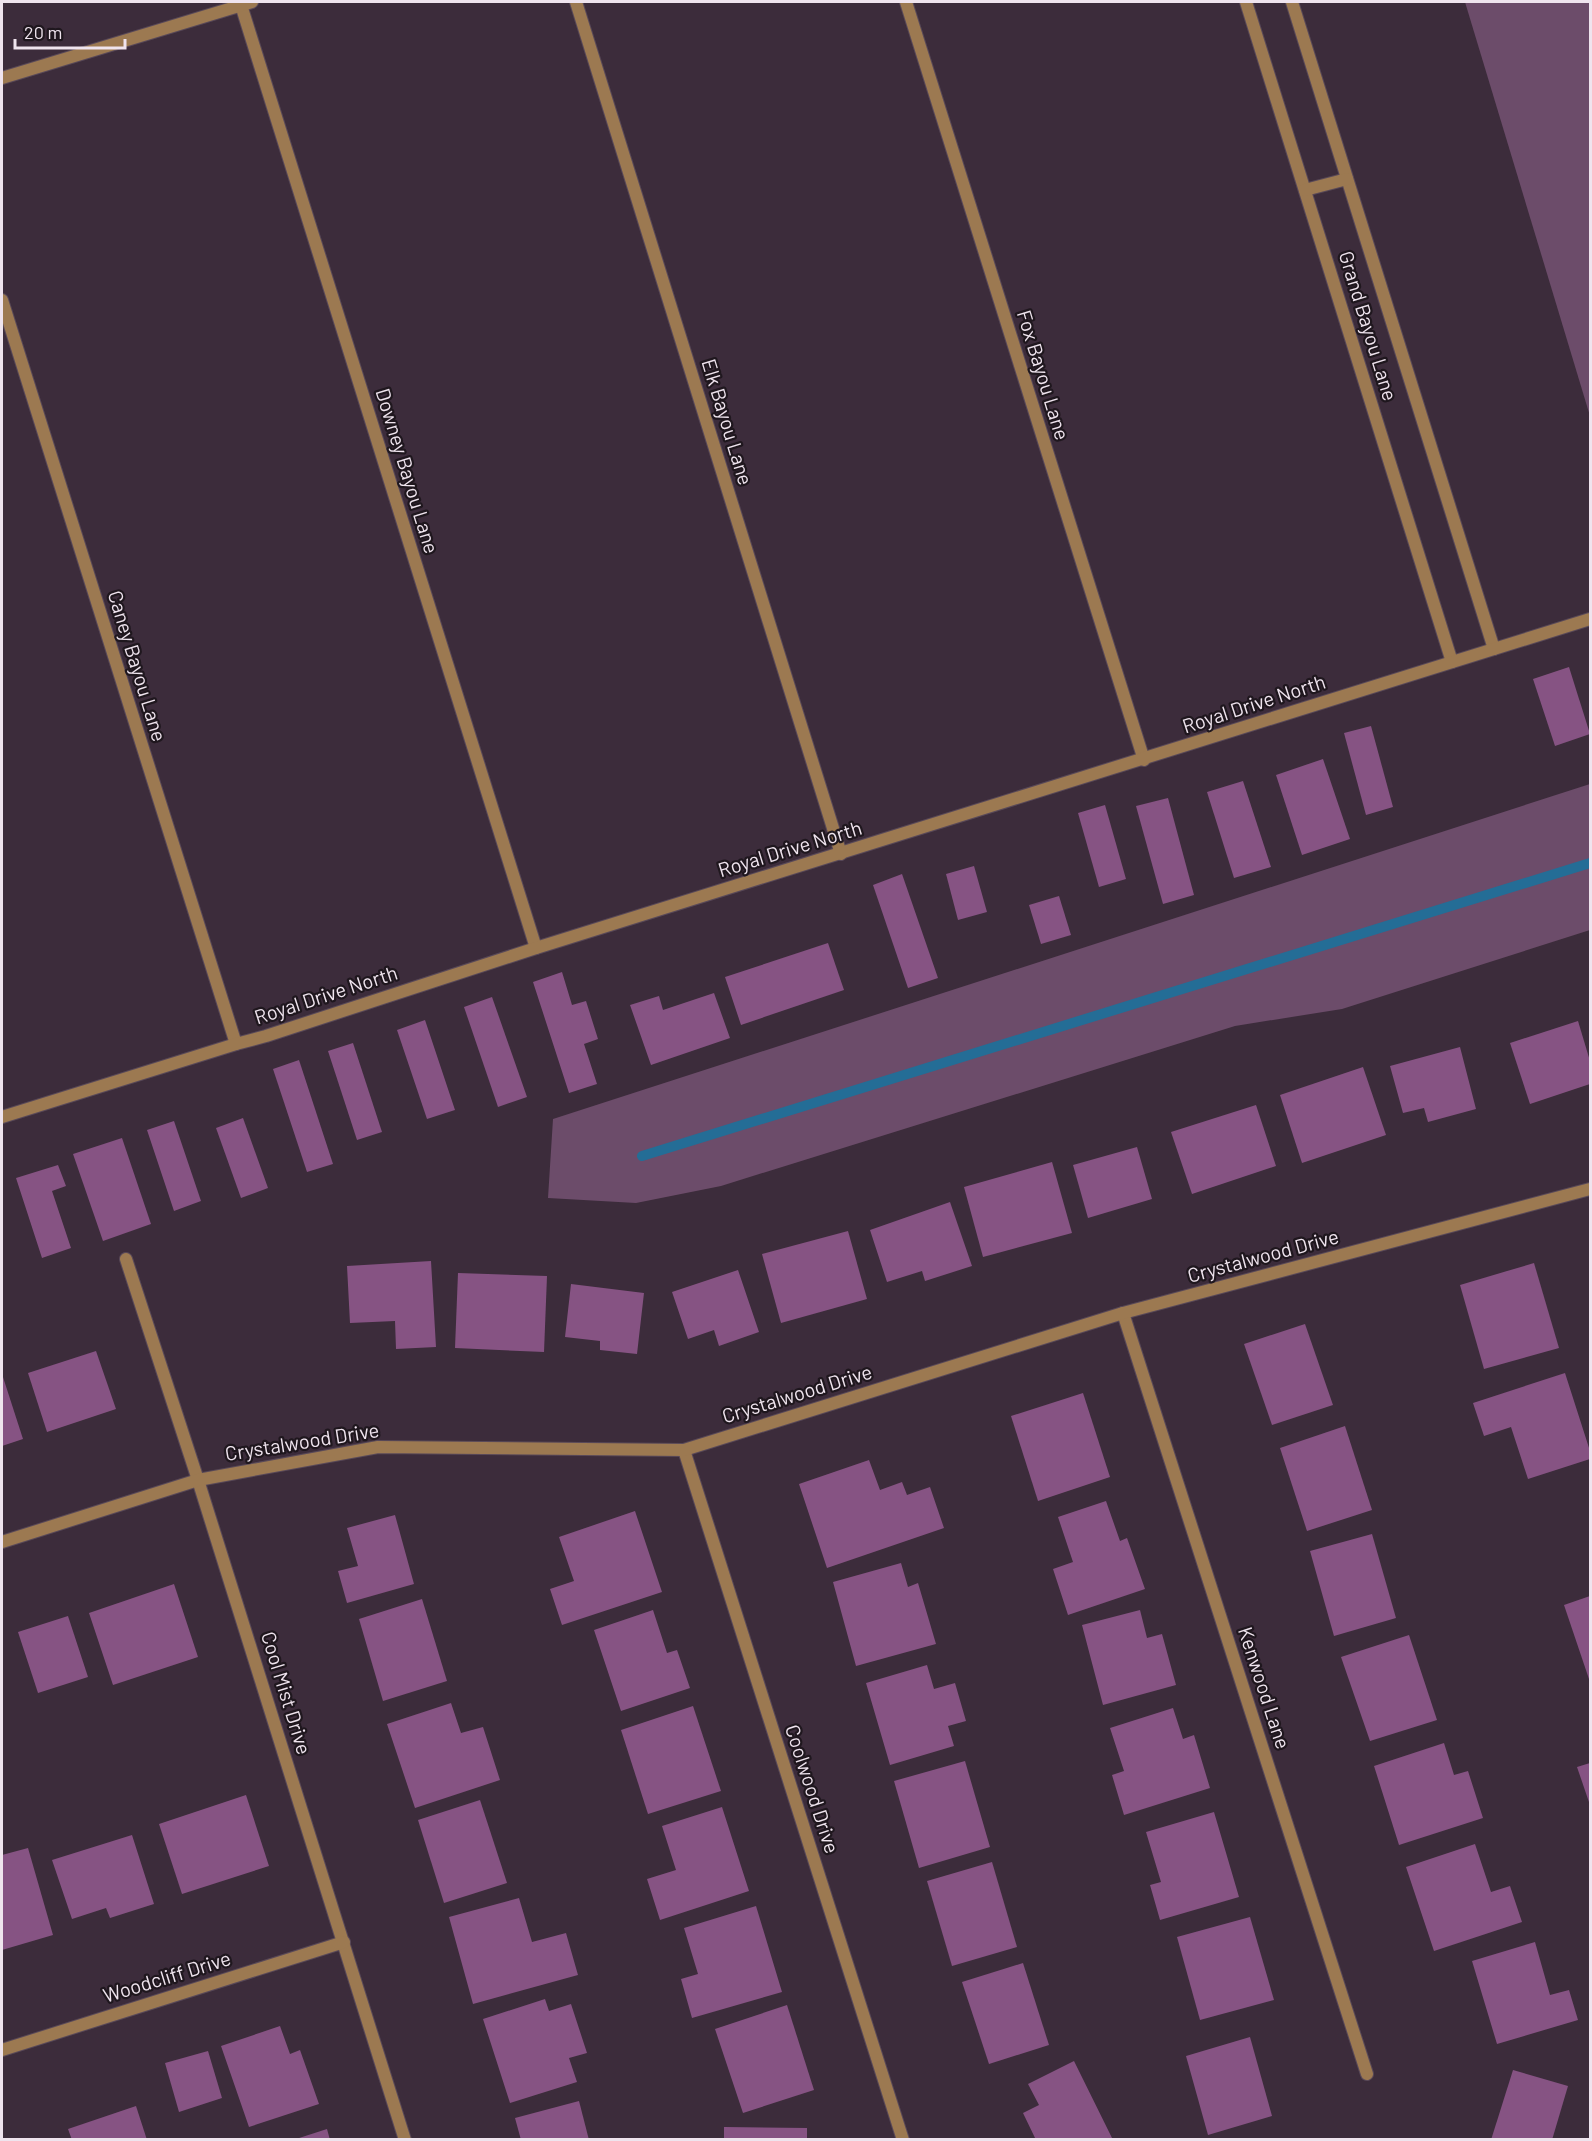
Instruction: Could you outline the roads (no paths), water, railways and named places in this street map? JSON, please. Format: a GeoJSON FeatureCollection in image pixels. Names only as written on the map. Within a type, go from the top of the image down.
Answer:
{"type":"FeatureCollection","features":[{"type":"Feature","properties":{"kind":"street","name":"Elk Bayou Lane"},"geometry":{"type":"LineString","coordinates":[[576,2],[841,854]]}},
{"type":"Feature","properties":{"kind":"street","name":"Fox Bayou Lane"},"geometry":{"type":"LineString","coordinates":[[906,2],[1144,760]]}},
{"type":"Feature","properties":{"kind":"street","name":"Grand Bayou Lane"},"geometry":{"type":"LineString","coordinates":[[1246,2],[1452,662]]}},
{"type":"Feature","properties":{"kind":"street","name":"Grand Bayou Lane"},"geometry":{"type":"LineString","coordinates":[[1292,2],[1494,649]]}},
{"type":"Feature","properties":{"kind":"street"},"geometry":{"type":"LineString","coordinates":[[2,78],[247,3]]}},
{"type":"Feature","properties":{"kind":"street","name":"Downey Bayou Lane"},"geometry":{"type":"LineString","coordinates":[[247,3],[536,948]]}},
{"type":"Feature","properties":{"kind":"street"},"geometry":{"type":"LineString","coordinates":[[1305,190],[1347,179]]}},
{"type":"Feature","properties":{"kind":"street","name":"Caney Bayou Lane"},"geometry":{"type":"LineString","coordinates":[[2,300],[236,1044]]}},
{"type":"Feature","properties":{"kind":"street","name":"Royal Drive North"},"geometry":{"type":"LineString","coordinates":[[2,1117],[1590,619]]}},
{"type":"Feature","properties":{"kind":"street","name":"Crystalwood Drive"},"geometry":{"type":"LineString","coordinates":[[2,1542],[198,1480],[378,1447],[684,1450],[1123,1313],[1589,1194]]}},
{"type":"Feature","properties":{"kind":"street","name":"Cool Mist Drive"},"geometry":{"type":"LineString","coordinates":[[126,1259],[198,1480],[405,2139]]}},
{"type":"Feature","properties":{"kind":"street","name":"Kenwood Lane"},"geometry":{"type":"LineString","coordinates":[[1123,1313],[1367,2074]]}},
{"type":"Feature","properties":{"kind":"street","name":"Coolwood Drive"},"geometry":{"type":"LineString","coordinates":[[684,1450],[903,2139]]}},
{"type":"Feature","properties":{"kind":"street","name":"Woodcliff Drive"},"geometry":{"type":"LineString","coordinates":[[2,2050],[344,1942]]}},
{"type":"Feature","properties":{"kind":"waterway"},"geometry":{"type":"LineString","coordinates":[[642,1156],[1590,863]]}}]}
